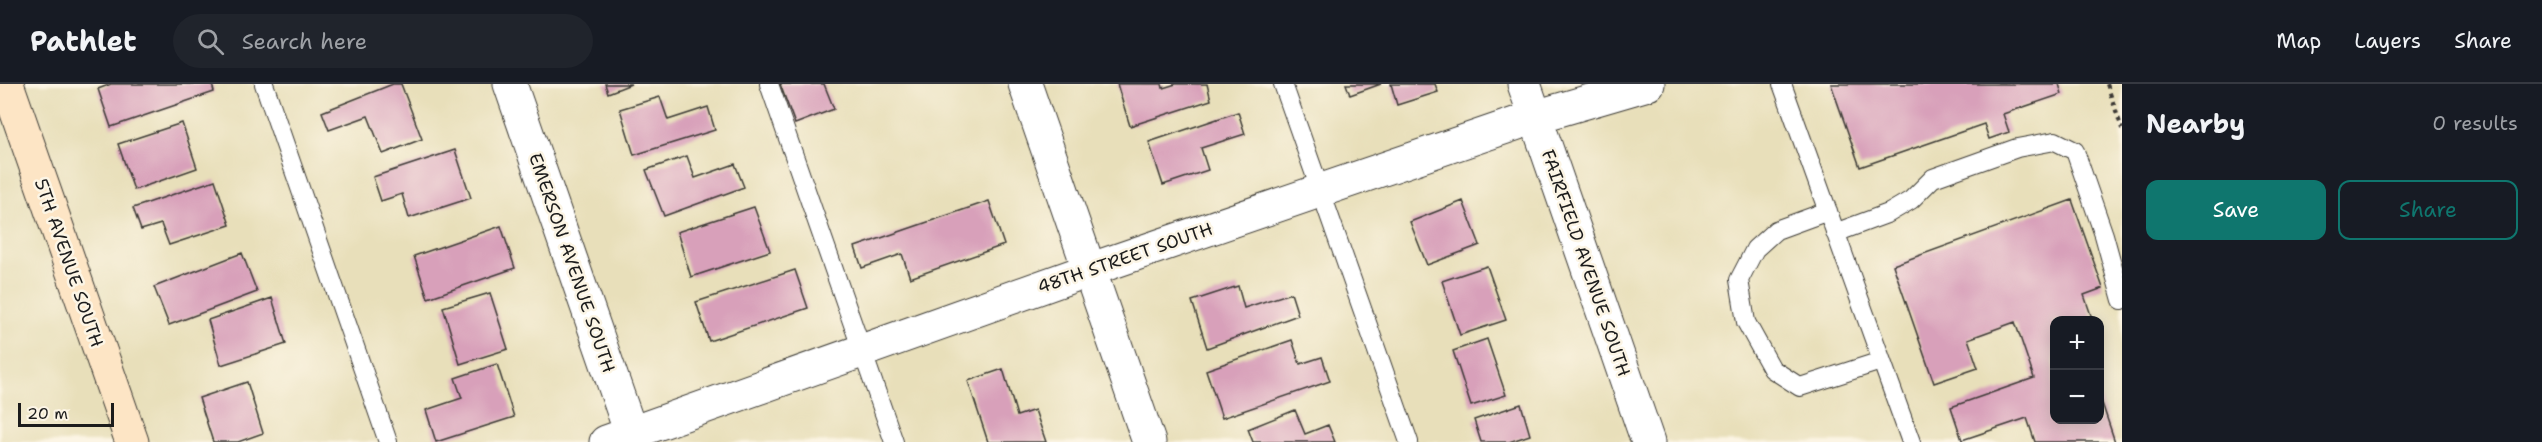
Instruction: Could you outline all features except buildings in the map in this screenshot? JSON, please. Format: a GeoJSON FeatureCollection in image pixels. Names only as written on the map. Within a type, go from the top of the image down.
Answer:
{"type":"FeatureCollection","features":[{"type":"Feature","properties":{"kind":"street","name":"5TH AVENUE SOUTH"},"geometry":{"type":"LineString","coordinates":[[7,84],[132,442]]}},
{"type":"Feature","properties":{"kind":"street","name":"EMERSON AVENUE SOUTH"},"geometry":{"type":"LineString","coordinates":[[510,84],[624,439]]}},
{"type":"Feature","properties":{"kind":"street"},"geometry":{"type":"LineString","coordinates":[[1025,84],[1149,442]]}},
{"type":"Feature","properties":{"kind":"street","name":"FAIRFIELD AVENUE SOUTH"},"geometry":{"type":"LineString","coordinates":[[1524,84],[1648,442]]}},
{"type":"Feature","properties":{"kind":"street","name":"48TH STREET SOUTH"},"geometry":{"type":"LineString","coordinates":[[624,439],[1089,270],[1535,117],[1648,84]]}},
{"type":"Feature","properties":{"kind":"lane"},"geometry":{"type":"LineString","coordinates":[[264,84],[388,442]]}},
{"type":"Feature","properties":{"kind":"lane"},"geometry":{"type":"LineString","coordinates":[[770,84],[894,442]]}},
{"type":"Feature","properties":{"kind":"lane"},"geometry":{"type":"LineString","coordinates":[[1283,84],[1408,442]]}},
{"type":"Feature","properties":{"kind":"lane"},"geometry":{"type":"LineString","coordinates":[[1782,84],[1911,442]]}},
{"type":"Feature","properties":{"kind":"lane"},"geometry":{"type":"LineString","coordinates":[[1835,232],[1888,213],[1911,200],[1933,178],[2017,148],[2055,141],[2075,151],[2104,235],[2122,300]]}},
{"type":"Feature","properties":{"kind":"lane"},"geometry":{"type":"LineString","coordinates":[[1828,211],[1776,230],[1755,249],[1739,280],[1746,322],[1772,369],[1800,387],[1881,361]]}},
{"type":"Feature","properties":{"kind":"path"},"geometry":{"type":"LineString","coordinates":[[2107,84],[2122,129]]}}]}
